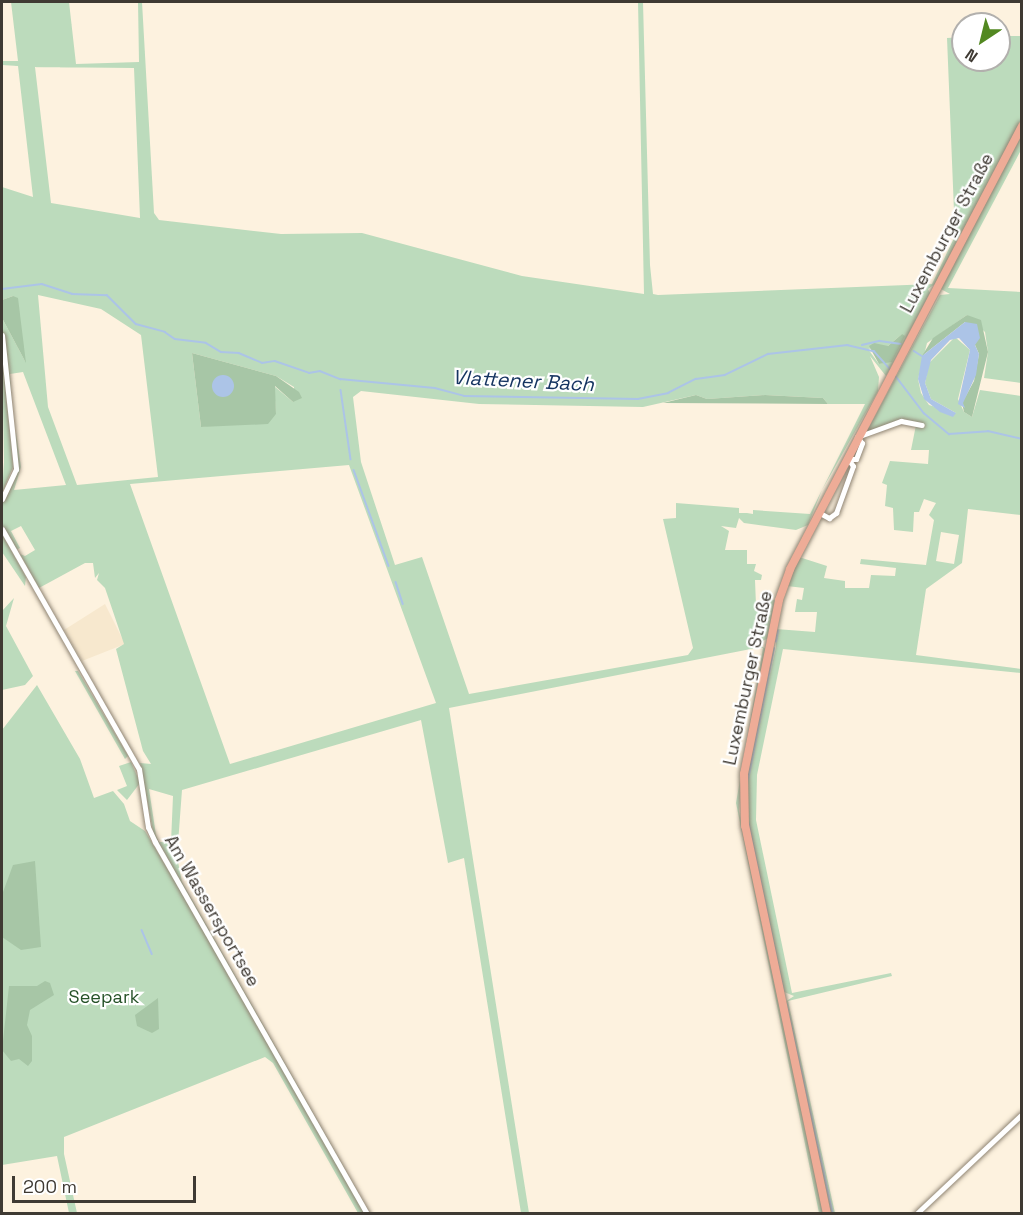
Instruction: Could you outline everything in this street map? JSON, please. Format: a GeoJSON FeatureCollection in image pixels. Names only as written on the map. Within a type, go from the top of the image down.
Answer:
{"type":"FeatureCollection","features":[{"type":"Feature","properties":{"kind":"main road","name":"Luxemburger Straße"},"geometry":{"type":"LineString","coordinates":[[827,1214],[742,803],[779,600],[818,512],[1022,126]]}},
{"type":"Feature","properties":{"kind":"street"},"geometry":{"type":"LineString","coordinates":[[2,335],[16,469],[2,499]]}},
{"type":"Feature","properties":{"kind":"street"},"geometry":{"type":"LineString","coordinates":[[857,437],[899,421],[922,425]]}},
{"type":"Feature","properties":{"kind":"street"},"geometry":{"type":"LineString","coordinates":[[818,512],[829,518],[836,513],[853,466],[847,460]]}},
{"type":"Feature","properties":{"kind":"street","name":"Am Wassersportsee"},"geometry":{"type":"LineString","coordinates":[[2,529],[139,769],[148,827],[154,842],[367,1214]]}},
{"type":"Feature","properties":{"kind":"street"},"geometry":{"type":"LineString","coordinates":[[916,1214],[1022,1114]]}},
{"type":"Feature","properties":{"kind":"shaded area"},"geometry":{"type":"Polygon","coordinates":[[[105,604],[125,644],[82,661],[64,630],[105,604]]]}},
{"type":"Feature","properties":{"kind":"green space"},"geometry":{"type":"Polygon","coordinates":[[[11,2],[69,2],[76,64],[139,62],[138,2],[142,2],[154,213],[159,220],[281,234],[362,233],[522,276],[644,294],[638,2],[643,2],[650,265],[653,294],[658,295],[932,284],[955,236],[947,38],[951,38],[951,72],[1011,72],[1011,36],[1021,36],[1021,120],[935,284],[928,289],[930,293],[886,376],[870,356],[879,377],[878,391],[822,490],[808,525],[796,530],[744,523],[739,518],[736,528],[721,526],[729,531],[725,550],[747,550],[747,564],[756,564],[754,571],[762,575],[761,580],[755,580],[756,605],[761,605],[761,599],[775,600],[768,638],[758,644],[766,649],[742,771],[739,811],[823,1213],[819,1213],[736,803],[763,648],[756,648],[449,708],[529,1213],[521,1213],[464,858],[448,863],[421,720],[182,790],[177,857],[182,882],[370,1213],[154,836],[140,763],[151,764],[143,751],[116,649],[124,644],[105,588],[97,580],[99,573],[95,578],[93,563],[85,563],[39,588],[20,554],[25,556],[35,550],[21,526],[11,531],[20,548],[16,550],[2,525],[2,503],[17,475],[16,432],[21,467],[14,490],[66,485],[23,372],[10,374],[13,420],[2,318],[25,361],[13,296],[2,300],[2,187],[33,197],[18,66],[2,65],[2,61],[18,61],[11,2]],[[35,67],[51,203],[140,218],[134,68],[35,67]],[[38,295],[48,407],[77,485],[158,477],[141,335],[101,309],[38,295]],[[902,334],[888,346],[868,349],[879,364],[892,361],[902,334]],[[192,353],[201,427],[276,414],[274,386],[293,402],[294,387],[276,376],[192,353]],[[361,391],[353,397],[361,462],[395,565],[422,557],[469,694],[688,655],[693,648],[663,519],[676,518],[676,503],[739,508],[739,513],[753,514],[753,510],[810,514],[865,404],[828,404],[823,398],[765,395],[707,399],[696,395],[643,407],[479,404],[361,391]],[[349,465],[130,484],[230,764],[436,703],[349,465]],[[149,789],[159,842],[171,842],[173,796],[149,789]]]}},
{"type":"Feature","properties":{"kind":"green space"},"geometry":{"type":"Polygon","coordinates":[[[1021,132],[1021,150],[948,288],[1021,292],[1021,383],[984,378],[988,352],[985,332],[967,315],[927,343],[918,379],[921,393],[929,405],[956,413],[931,399],[925,383],[929,363],[955,337],[970,350],[958,399],[964,412],[972,417],[980,390],[1021,396],[1021,515],[968,509],[962,563],[926,589],[916,655],[1021,669],[1021,673],[783,649],[757,775],[756,820],[792,993],[891,973],[892,976],[788,1001],[835,1213],[830,1213],[785,1002],[794,996],[784,992],[746,817],[746,780],[776,647],[776,629],[815,632],[817,612],[795,612],[797,599],[802,600],[804,588],[787,586],[799,557],[827,566],[824,578],[845,581],[845,588],[869,588],[871,575],[895,576],[896,568],[860,564],[861,559],[926,565],[934,520],[929,515],[936,503],[924,499],[919,512],[914,512],[913,532],[894,530],[893,508],[885,506],[887,485],[882,483],[890,461],[928,464],[929,450],[911,450],[916,425],[898,423],[913,423],[924,428],[925,425],[900,420],[866,433],[940,295],[950,294],[939,288],[1021,132]],[[941,532],[936,561],[954,564],[959,535],[941,532]]]}},
{"type":"Feature","properties":{"kind":"green space"},"geometry":{"type":"Polygon","coordinates":[[[13,296],[18,298],[26,363],[2,318],[2,300],[13,296]]]}},
{"type":"Feature","properties":{"kind":"green space"},"geometry":{"type":"Polygon","coordinates":[[[967,315],[981,320],[988,352],[972,417],[964,412],[962,403],[974,381],[979,354],[965,322],[922,356],[933,338],[967,315]]]}},
{"type":"Feature","properties":{"kind":"green space"},"geometry":{"type":"Polygon","coordinates":[[[902,334],[905,336],[892,362],[879,364],[869,346],[874,343],[888,346],[902,334]]]}},
{"type":"Feature","properties":{"kind":"green space"},"geometry":{"type":"Polygon","coordinates":[[[2,352],[13,467],[2,493],[4,462],[2,352]]]}},
{"type":"Feature","properties":{"kind":"green space"},"geometry":{"type":"Polygon","coordinates":[[[192,353],[276,376],[299,392],[302,398],[293,402],[275,386],[276,414],[268,424],[201,427],[192,353]]]}},
{"type":"Feature","properties":{"kind":"green space"},"geometry":{"type":"Polygon","coordinates":[[[696,395],[707,399],[765,395],[823,398],[828,404],[663,403],[696,395]]]}},
{"type":"Feature","properties":{"kind":"green space"},"geometry":{"type":"Polygon","coordinates":[[[2,534],[26,577],[25,586],[2,552],[2,534]]]}},
{"type":"Feature","properties":{"kind":"green space"},"geometry":{"type":"Polygon","coordinates":[[[14,598],[6,626],[33,676],[25,685],[2,690],[2,611],[14,598]]]}},
{"type":"Feature","properties":{"kind":"green space"},"geometry":{"type":"Polygon","coordinates":[[[75,671],[78,671],[128,756],[125,759],[75,671]]]}},
{"type":"Feature","properties":{"kind":"green space","name":"Seepark"},"geometry":{"type":"Polygon","coordinates":[[[37,685],[80,759],[94,798],[113,791],[124,804],[130,821],[145,831],[273,1047],[364,1213],[358,1213],[273,1063],[265,1057],[64,1137],[64,1154],[77,1213],[69,1213],[57,1156],[2,1165],[2,730],[37,685]]]}},
{"type":"Feature","properties":{"kind":"green space"},"geometry":{"type":"Polygon","coordinates":[[[131,762],[140,783],[127,800],[117,790],[127,786],[119,766],[131,762]]]}},
{"type":"Feature","properties":{"kind":"green space"},"geometry":{"type":"Polygon","coordinates":[[[35,861],[41,947],[21,950],[2,937],[3,892],[13,865],[35,861]]]}},
{"type":"Feature","properties":{"kind":"green space"},"geometry":{"type":"Polygon","coordinates":[[[45,981],[50,983],[54,995],[30,1010],[27,1025],[32,1036],[32,1061],[28,1066],[19,1059],[11,1061],[2,1050],[9,986],[37,986],[45,981]]]}},
{"type":"Feature","properties":{"kind":"green space"},"geometry":{"type":"Polygon","coordinates":[[[158,998],[159,1029],[152,1033],[137,1026],[135,1015],[158,998]]]}},
{"type":"Feature","properties":{"kind":"water"},"geometry":{"type":"Polygon","coordinates":[[[965,322],[977,324],[980,338],[975,345],[979,354],[976,375],[963,403],[965,408],[958,404],[970,350],[959,338],[950,340],[931,360],[925,383],[931,399],[956,413],[953,417],[940,412],[924,399],[918,379],[922,356],[965,322]]]}},
{"type":"Feature","properties":{"kind":"water"},"geometry":{"type":"Polygon","coordinates":[[[219,375],[227,375],[234,382],[234,390],[227,397],[219,397],[212,390],[212,382],[219,375]]]}},
{"type":"Feature","properties":{"kind":"waterway","name":"Vlattener Bach"},"geometry":{"type":"LineString","coordinates":[[2,289],[42,284],[72,294],[107,295],[136,324],[165,332],[175,339],[206,343],[221,352],[239,353],[262,363],[275,361],[309,373],[320,371],[340,379],[435,388],[464,396],[638,399],[668,393],[696,379],[725,375],[768,354],[847,345],[874,351],[890,369]]}},
{"type":"Feature","properties":{"kind":"waterway"},"geometry":{"type":"LineString","coordinates":[[862,345],[880,341],[901,344]]}},
{"type":"Feature","properties":{"kind":"waterway"},"geometry":{"type":"LineString","coordinates":[[914,351],[922,356]]}},
{"type":"Feature","properties":{"kind":"waterway","name":"Vlattener Bach"},"geometry":{"type":"LineString","coordinates":[[895,375],[924,413],[949,434],[988,431],[1022,439]]}},
{"type":"Feature","properties":{"kind":"waterway"},"geometry":{"type":"LineString","coordinates":[[341,390],[351,459]]}},
{"type":"Feature","properties":{"kind":"waterway"},"geometry":{"type":"LineString","coordinates":[[354,470],[389,566]]}},
{"type":"Feature","properties":{"kind":"waterway"},"geometry":{"type":"LineString","coordinates":[[396,582],[403,604]]}},
{"type":"Feature","properties":{"kind":"waterway"},"geometry":{"type":"LineString","coordinates":[[776,642],[778,631]]}},
{"type":"Feature","properties":{"kind":"waterway"},"geometry":{"type":"LineString","coordinates":[[748,780],[774,649]]}},
{"type":"Feature","properties":{"kind":"waterway"},"geometry":{"type":"LineString","coordinates":[[749,823],[784,990]]}},
{"type":"Feature","properties":{"kind":"waterway"},"geometry":{"type":"LineString","coordinates":[[142,930],[152,954]]}},
{"type":"Feature","properties":{"kind":"waterway"},"geometry":{"type":"LineString","coordinates":[[787,1004],[833,1214]]}}]}
